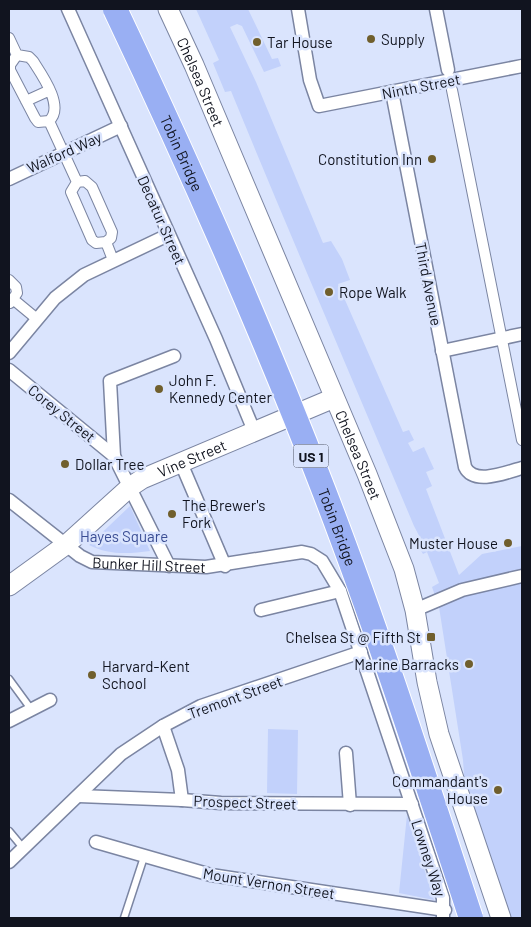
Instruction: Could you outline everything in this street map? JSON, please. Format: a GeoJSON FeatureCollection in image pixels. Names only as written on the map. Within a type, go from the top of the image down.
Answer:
{"type":"FeatureCollection","features":[{"type":"Feature","properties":{"kind":"highway","name":"Tobin Bridge"},"geometry":{"type":"LineString","coordinates":[[115,9],[201,196],[276,370],[366,608]]}},
{"type":"Feature","properties":{"kind":"highway","name":"Tobin Bridge"},"geometry":{"type":"LineString","coordinates":[[115,9],[234,269],[325,492],[411,735],[470,918]]}},
{"type":"Feature","properties":{"kind":"main road","name":"Chelsea Street"},"geometry":{"type":"LineString","coordinates":[[168,9],[194,65],[390,531],[415,610],[427,682],[442,743],[501,918]]}},
{"type":"Feature","properties":{"kind":"main road","name":"Vine Street"},"geometry":{"type":"LineString","coordinates":[[67,544],[130,487],[254,431],[334,398]]}},
{"type":"Feature","properties":{"kind":"main road"},"geometry":{"type":"LineString","coordinates":[[9,586],[67,544]]}},
{"type":"Feature","properties":{"kind":"street","name":"Decatur Street"},"geometry":{"type":"LineString","coordinates":[[68,9],[254,431]]}},
{"type":"Feature","properties":{"kind":"street","name":"Ninth Street"},"geometry":{"type":"LineString","coordinates":[[298,9],[310,80],[319,106],[522,66]]}},
{"type":"Feature","properties":{"kind":"street"},"geometry":{"type":"LineString","coordinates":[[436,9],[448,70]]}},
{"type":"Feature","properties":{"kind":"street"},"geometry":{"type":"LineString","coordinates":[[9,38],[17,55]]}},
{"type":"Feature","properties":{"kind":"street"},"geometry":{"type":"LineString","coordinates":[[17,55],[29,57],[33,61],[48,91],[56,108],[49,121],[38,122],[10,70],[10,65],[17,55]]}},
{"type":"Feature","properties":{"kind":"street"},"geometry":{"type":"LineString","coordinates":[[452,90],[522,440]]}},
{"type":"Feature","properties":{"kind":"street"},"geometry":{"type":"LineString","coordinates":[[26,100],[48,91]]}},
{"type":"Feature","properties":{"kind":"street","name":"Third Avenue"},"geometry":{"type":"LineString","coordinates":[[392,92],[465,467],[470,474],[482,477],[522,468]]}},
{"type":"Feature","properties":{"kind":"street"},"geometry":{"type":"LineString","coordinates":[[49,121],[77,182]]}},
{"type":"Feature","properties":{"kind":"street","name":"Walford Way"},"geometry":{"type":"LineString","coordinates":[[9,179],[65,155],[121,126]]}},
{"type":"Feature","properties":{"kind":"street"},"geometry":{"type":"LineString","coordinates":[[85,181],[92,187],[112,232],[111,238],[106,242],[96,243],[92,240],[73,200],[71,192],[77,182],[85,181]]}},
{"type":"Feature","properties":{"kind":"street"},"geometry":{"type":"LineString","coordinates":[[9,353],[55,298],[84,275],[168,234]]}},
{"type":"Feature","properties":{"kind":"street"},"geometry":{"type":"LineString","coordinates":[[106,242],[113,260]]}},
{"type":"Feature","properties":{"kind":"street"},"geometry":{"type":"LineString","coordinates":[[9,280],[16,287],[17,293],[11,302],[37,319]]}},
{"type":"Feature","properties":{"kind":"street"},"geometry":{"type":"LineString","coordinates":[[442,351],[501,332],[522,334]]}},
{"type":"Feature","properties":{"kind":"street"},"geometry":{"type":"LineString","coordinates":[[169,566],[114,456],[110,381],[174,356]]}},
{"type":"Feature","properties":{"kind":"street","name":"Corey Street"},"geometry":{"type":"LineString","coordinates":[[9,370],[114,456]]}},
{"type":"Feature","properties":{"kind":"street"},"geometry":{"type":"LineString","coordinates":[[181,463],[225,566]]}},
{"type":"Feature","properties":{"kind":"street","name":"Bunker Hill Street"},"geometry":{"type":"LineString","coordinates":[[9,500],[80,556],[92,562],[169,566],[225,566],[298,553],[308,553]]}},
{"type":"Feature","properties":{"kind":"street","name":"Lowney Way"},"geometry":{"type":"LineString","coordinates":[[308,553],[322,561],[340,591],[443,898],[444,914]]}},
{"type":"Feature","properties":{"kind":"street"},"geometry":{"type":"LineString","coordinates":[[415,610],[462,590],[522,576]]}},
{"type":"Feature","properties":{"kind":"street"},"geometry":{"type":"LineString","coordinates":[[261,610],[340,591]]}},
{"type":"Feature","properties":{"kind":"street","name":"Tremont Street"},"geometry":{"type":"LineString","coordinates":[[9,862],[121,754],[163,726],[200,706],[361,652]]}},
{"type":"Feature","properties":{"kind":"street"},"geometry":{"type":"LineString","coordinates":[[9,721],[50,700]]}},
{"type":"Feature","properties":{"kind":"street"},"geometry":{"type":"LineString","coordinates":[[163,726],[172,748],[181,786],[182,800]]}},
{"type":"Feature","properties":{"kind":"street"},"geometry":{"type":"LineString","coordinates":[[346,753],[350,805]]}},
{"type":"Feature","properties":{"kind":"street","name":"Prospect Street"},"geometry":{"type":"LineString","coordinates":[[79,796],[221,803],[412,804]]}},
{"type":"Feature","properties":{"kind":"street","name":"Mount Vernon Street"},"geometry":{"type":"LineString","coordinates":[[96,842],[211,876],[444,914]]}},
{"type":"Feature","properties":{"kind":"lane"},"geometry":{"type":"LineString","coordinates":[[9,679],[31,709]]}},
{"type":"Feature","properties":{"kind":"lane"},"geometry":{"type":"LineString","coordinates":[[9,832],[24,849]]}},
{"type":"Feature","properties":{"kind":"lane"},"geometry":{"type":"LineString","coordinates":[[124,918],[144,857]]}},
{"type":"Feature","properties":{"kind":"green space"},"geometry":{"type":"Polygon","coordinates":[[[196,9],[248,9],[272,59],[278,58],[281,66],[264,72],[242,26],[237,24],[230,27],[256,82],[323,243],[331,241],[342,259],[350,280],[338,284],[403,432],[409,430],[414,440],[408,443],[413,452],[424,447],[434,469],[426,472],[432,486],[426,489],[459,575],[482,554],[522,546],[522,918],[490,918],[468,831],[463,760],[439,607],[432,587],[439,583],[427,552],[423,554],[420,549],[424,545],[414,526],[231,91],[225,92],[213,63],[219,60],[196,9]]]}},
{"type":"Feature","properties":{"kind":"green space","name":"Hayes Square"},"geometry":{"type":"Polygon","coordinates":[[[130,506],[150,551],[118,553],[103,551],[89,545],[130,506]]]}},
{"type":"Feature","properties":{"kind":"green space"},"geometry":{"type":"Polygon","coordinates":[[[268,729],[298,730],[297,794],[267,793],[268,729]]]}},
{"type":"Feature","properties":{"kind":"green space"},"geometry":{"type":"Polygon","coordinates":[[[407,815],[434,900],[399,893],[407,815]]]}},
{"type":"Feature","properties":{"kind":"place","name":"Supply"},"geometry":{"type":"Point","coordinates":[371,39]}},
{"type":"Feature","properties":{"kind":"place","name":"Tar House"},"geometry":{"type":"Point","coordinates":[257,42]}},
{"type":"Feature","properties":{"kind":"place","name":"Constitution Inn"},"geometry":{"type":"Point","coordinates":[432,159]}},
{"type":"Feature","properties":{"kind":"place","name":"Rope Walk"},"geometry":{"type":"Point","coordinates":[329,292]}},
{"type":"Feature","properties":{"kind":"place","name":"John F. Kennedy Center"},"geometry":{"type":"Point","coordinates":[159,389]}},
{"type":"Feature","properties":{"kind":"place","name":"Dollar Tree"},"geometry":{"type":"Point","coordinates":[65,464]}},
{"type":"Feature","properties":{"kind":"place","name":"The Brewer's Fork"},"geometry":{"type":"Point","coordinates":[172,514]}},
{"type":"Feature","properties":{"kind":"place","name":"Muster House"},"geometry":{"type":"Point","coordinates":[508,543]}},
{"type":"Feature","properties":{"kind":"place","name":"Chelsea St @ Fifth St"},"geometry":{"type":"Point","coordinates":[431,637]}},
{"type":"Feature","properties":{"kind":"place","name":"Marine Barracks"},"geometry":{"type":"Point","coordinates":[469,664]}},
{"type":"Feature","properties":{"kind":"place","name":"Harvard-Kent School"},"geometry":{"type":"Point","coordinates":[92,675]}},
{"type":"Feature","properties":{"kind":"place","name":"Commandant's House"},"geometry":{"type":"Point","coordinates":[498,790]}}]}
